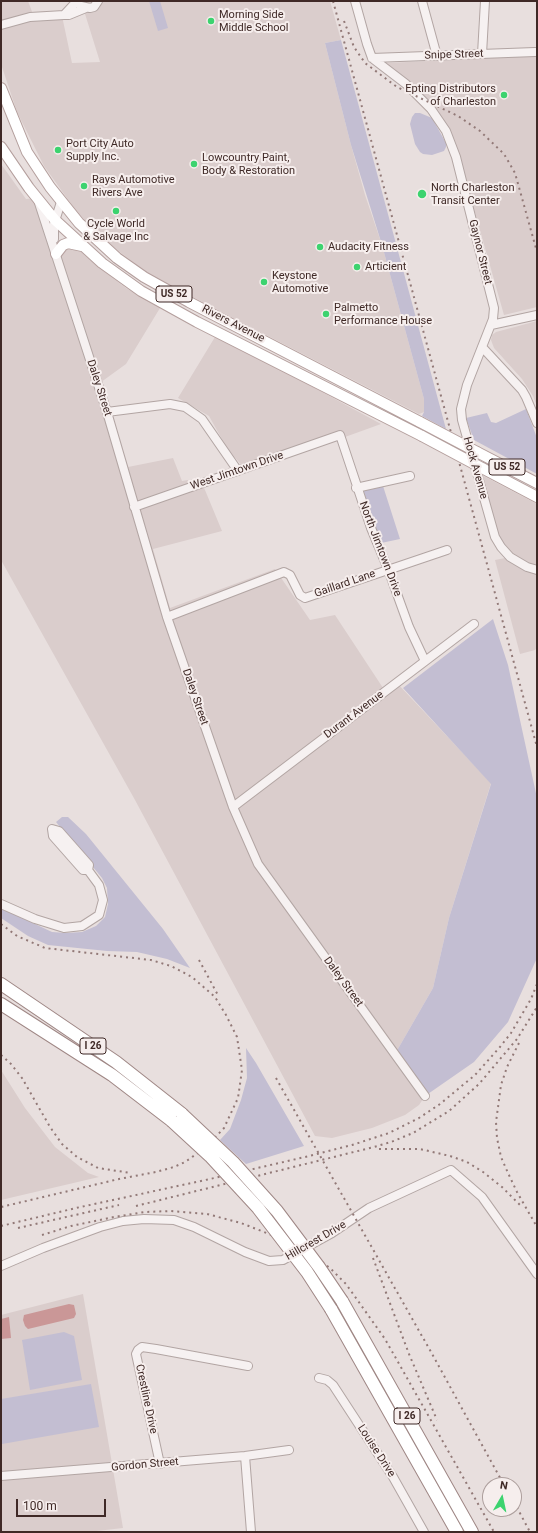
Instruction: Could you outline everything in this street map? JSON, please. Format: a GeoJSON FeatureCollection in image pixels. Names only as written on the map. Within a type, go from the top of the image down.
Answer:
{"type":"FeatureCollection","features":[{"type":"Feature","properties":{"kind":"highway","name":"I 26"},"geometry":{"type":"LineString","coordinates":[[1,984],[116,1062],[177,1117],[233,1162],[277,1211],[319,1267],[342,1301],[472,1532]]}},
{"type":"Feature","properties":{"kind":"highway","name":"I 26"},"geometry":{"type":"LineString","coordinates":[[1,1004],[177,1117],[210,1156],[258,1208],[302,1265],[331,1309],[457,1532]]}},
{"type":"Feature","properties":{"kind":"main road","name":"Rivers Avenue"},"geometry":{"type":"LineString","coordinates":[[1,88],[27,152],[61,202],[94,238],[116,258],[144,277],[188,302],[537,483]]}},
{"type":"Feature","properties":{"kind":"main road","name":"Rivers Avenue"},"geometry":{"type":"LineString","coordinates":[[1,147],[37,198],[55,220],[102,263],[141,291],[197,322],[422,436],[537,497]]}},
{"type":"Feature","properties":{"kind":"main road"},"geometry":{"type":"LineString","coordinates":[[56,254],[63,245],[68,243],[83,246]]}},
{"type":"Feature","properties":{"kind":"street"},"geometry":{"type":"LineString","coordinates":[[64,15],[77,1],[82,7],[86,8]]}},
{"type":"Feature","properties":{"kind":"street"},"geometry":{"type":"LineString","coordinates":[[1,25],[30,17],[76,13],[86,8],[94,7],[98,1]]}},
{"type":"Feature","properties":{"kind":"street"},"geometry":{"type":"LineString","coordinates":[[355,1],[372,58]]}},
{"type":"Feature","properties":{"kind":"street"},"geometry":{"type":"LineString","coordinates":[[422,1],[437,56]]}},
{"type":"Feature","properties":{"kind":"street"},"geometry":{"type":"LineString","coordinates":[[482,54],[484,1]]}},
{"type":"Feature","properties":{"kind":"street","name":"Snipe Street"},"geometry":{"type":"LineString","coordinates":[[372,58],[535,52]]}},
{"type":"Feature","properties":{"kind":"street","name":"Gaynor Street"},"geometry":{"type":"LineString","coordinates":[[372,58],[406,84],[431,109],[446,131],[461,174],[493,303],[494,314],[482,347]]}},
{"type":"Feature","properties":{"kind":"street","name":"Daley Street"},"geometry":{"type":"LineString","coordinates":[[37,198],[107,412],[167,617],[233,807],[258,864],[425,1096]]}},
{"type":"Feature","properties":{"kind":"street","name":"Daley Street"},"geometry":{"type":"LineString","coordinates":[[56,254],[53,231],[61,202]]}},
{"type":"Feature","properties":{"kind":"street"},"geometry":{"type":"LineString","coordinates":[[491,325],[537,315]]}},
{"type":"Feature","properties":{"kind":"street"},"geometry":{"type":"LineString","coordinates":[[482,347],[522,390],[537,423]]}},
{"type":"Feature","properties":{"kind":"street","name":"Hock Avenue"},"geometry":{"type":"LineString","coordinates":[[482,347],[464,394],[462,420],[495,537],[500,547],[510,557],[528,567],[537,570]]}},
{"type":"Feature","properties":{"kind":"street"},"geometry":{"type":"LineString","coordinates":[[107,412],[170,404],[185,407],[202,419],[238,471]]}},
{"type":"Feature","properties":{"kind":"street","name":"West Jimtown Drive"},"geometry":{"type":"LineString","coordinates":[[134,506],[340,435]]}},
{"type":"Feature","properties":{"kind":"street","name":"North Jimtown Drive"},"geometry":{"type":"LineString","coordinates":[[340,435],[356,488],[371,528],[409,627],[425,661]]}},
{"type":"Feature","properties":{"kind":"street"},"geometry":{"type":"LineString","coordinates":[[356,488],[410,476]]}},
{"type":"Feature","properties":{"kind":"street","name":"Gaillard Lane"},"geometry":{"type":"LineString","coordinates":[[167,617],[284,572],[290,575],[300,595],[305,598],[447,550]]}},
{"type":"Feature","properties":{"kind":"street","name":"Durant Avenue"},"geometry":{"type":"LineString","coordinates":[[233,807],[474,624]]}},
{"type":"Feature","properties":{"kind":"street"},"geometry":{"type":"LineString","coordinates":[[1,904],[35,919],[64,928],[82,926],[99,915],[103,900],[99,885],[88,870],[89,865],[59,831],[52,830],[53,836],[83,870],[88,870]]}},
{"type":"Feature","properties":{"kind":"street","name":"Hillcrest Drive"},"geometry":{"type":"LineString","coordinates":[[1,1266],[43,1248],[100,1227],[123,1221],[144,1219],[174,1220],[194,1227],[245,1252],[269,1261],[283,1260],[332,1233],[369,1208],[451,1170],[482,1197],[537,1274]]}},
{"type":"Feature","properties":{"kind":"street","name":"Crestline Drive"},"geometry":{"type":"LineString","coordinates":[[160,1464],[136,1354],[138,1350],[142,1347],[156,1349],[248,1366]]}},
{"type":"Feature","properties":{"kind":"street","name":"Louise Drive"},"geometry":{"type":"LineString","coordinates":[[319,1378],[327,1380],[333,1385],[393,1477],[424,1532]]}},
{"type":"Feature","properties":{"kind":"street","name":"Gordon Street"},"geometry":{"type":"LineString","coordinates":[[1,1476],[160,1464],[245,1456],[289,1450]]}},
{"type":"Feature","properties":{"kind":"street"},"geometry":{"type":"LineString","coordinates":[[245,1456],[251,1532]]}},
{"type":"Feature","properties":{"kind":"shaded area"},"geometry":{"type":"Polygon","coordinates":[[[1,1],[28,1],[34,17],[62,16],[72,63],[100,62],[81,1],[330,1],[341,40],[325,43],[351,145],[365,195],[382,245],[424,399],[424,412],[419,414],[150,275],[108,243],[89,225],[74,208],[44,166],[17,112],[1,64],[1,1]]]}},
{"type":"Feature","properties":{"kind":"shaded area"},"geometry":{"type":"Polygon","coordinates":[[[149,1],[160,1],[168,28],[158,31],[149,1]]]}},
{"type":"Feature","properties":{"kind":"shaded area"},"geometry":{"type":"Polygon","coordinates":[[[341,40],[446,429],[422,416],[424,412],[424,399],[382,245],[351,145],[325,43],[341,40]]]}},
{"type":"Feature","properties":{"kind":"shaded area"},"geometry":{"type":"Polygon","coordinates":[[[537,56],[537,307],[504,315],[455,142],[434,108],[421,93],[386,63],[537,56]]]}},
{"type":"Feature","properties":{"kind":"shaded area"},"geometry":{"type":"Polygon","coordinates":[[[415,113],[420,113],[432,118],[446,143],[444,151],[432,155],[423,154],[420,152],[415,144],[410,124],[415,113]]]}},
{"type":"Feature","properties":{"kind":"shaded area"},"geometry":{"type":"Polygon","coordinates":[[[1,164],[26,199],[37,198],[57,260],[66,249],[70,247],[78,249],[92,262],[126,288],[160,308],[126,364],[97,385],[123,468],[173,458],[182,481],[200,478],[222,531],[153,549],[170,608],[275,569],[310,620],[335,615],[385,691],[397,683],[491,783],[449,918],[433,988],[395,1054],[425,1096],[419,1105],[405,1115],[372,1128],[332,1138],[315,1136],[135,800],[1,560],[1,164]]]}},
{"type":"Feature","properties":{"kind":"shaded area"},"geometry":{"type":"Polygon","coordinates":[[[537,321],[537,406],[533,396],[522,379],[494,348],[491,340],[492,335],[496,332],[537,321]]]}},
{"type":"Feature","properties":{"kind":"shaded area"},"geometry":{"type":"Polygon","coordinates":[[[215,337],[276,367],[381,424],[248,472],[228,450],[209,416],[178,398],[215,337]]]}},
{"type":"Feature","properties":{"kind":"shaded area"},"geometry":{"type":"Polygon","coordinates":[[[526,409],[537,438],[537,474],[474,440],[466,418],[487,413],[491,422],[496,423],[526,409]]]}},
{"type":"Feature","properties":{"kind":"shaded area"},"geometry":{"type":"Polygon","coordinates":[[[476,472],[537,504],[537,647],[535,650],[520,654],[495,560],[510,557],[501,547],[476,472]]]}},
{"type":"Feature","properties":{"kind":"shaded area"},"geometry":{"type":"Polygon","coordinates":[[[383,486],[400,539],[381,543],[361,491],[383,486]]]}},
{"type":"Feature","properties":{"kind":"shaded area"},"geometry":{"type":"Polygon","coordinates":[[[493,619],[508,665],[537,798],[537,958],[508,1022],[474,1062],[425,1096],[395,1054],[433,988],[449,918],[491,784],[403,688],[493,619]]]}},
{"type":"Feature","properties":{"kind":"shaded area"},"geometry":{"type":"Polygon","coordinates":[[[62,817],[68,817],[86,834],[163,929],[190,968],[167,959],[137,952],[107,951],[48,945],[28,936],[1,918],[1,908],[52,932],[66,933],[82,932],[96,926],[105,917],[108,904],[107,888],[102,878],[56,822],[62,817]]]}},
{"type":"Feature","properties":{"kind":"shaded area"},"geometry":{"type":"Polygon","coordinates":[[[246,1048],[304,1146],[246,1164],[220,1140],[230,1129],[241,1100],[247,1078],[246,1048]]]}},
{"type":"Feature","properties":{"kind":"shaded area"},"geometry":{"type":"Polygon","coordinates":[[[1,1070],[25,1108],[55,1147],[88,1173],[99,1177],[1,1200],[1,1070]]]}},
{"type":"Feature","properties":{"kind":"shaded area"},"geometry":{"type":"Polygon","coordinates":[[[83,1294],[123,1528],[88,1532],[1,1532],[1,1315],[83,1294]]]}},
{"type":"Feature","properties":{"kind":"shaded area"},"geometry":{"type":"Polygon","coordinates":[[[69,1304],[74,1305],[76,1314],[74,1318],[28,1329],[25,1326],[23,1320],[24,1315],[69,1304]]]}},
{"type":"Feature","properties":{"kind":"shaded area"},"geometry":{"type":"Polygon","coordinates":[[[9,1317],[11,1338],[1,1339],[1,1319],[9,1317]]]}},
{"type":"Feature","properties":{"kind":"shaded area"},"geometry":{"type":"Polygon","coordinates":[[[64,1332],[74,1336],[82,1380],[30,1390],[22,1340],[64,1332]]]}},
{"type":"Feature","properties":{"kind":"shaded area"},"geometry":{"type":"Polygon","coordinates":[[[91,1384],[99,1427],[2,1444],[1,1399],[91,1384]]]}},
{"type":"Feature","properties":{"kind":"railway"},"geometry":{"type":"LineString","coordinates":[[333,1],[537,747]]}},
{"type":"Feature","properties":{"kind":"railway"},"geometry":{"type":"LineString","coordinates":[[344,21],[354,47],[365,63],[397,87],[458,116],[480,131],[504,154],[515,173],[537,252]]}},
{"type":"Feature","properties":{"kind":"railway"},"geometry":{"type":"LineString","coordinates":[[1,924],[17,936],[45,948],[151,960],[171,966],[192,977],[215,997],[226,1015],[237,1037],[242,1070],[238,1098],[224,1128],[205,1148],[185,1162],[156,1172],[119,1179],[1,1207]]}},
{"type":"Feature","properties":{"kind":"railway"},"geometry":{"type":"LineString","coordinates":[[199,960],[219,997]]}},
{"type":"Feature","properties":{"kind":"railway"},"geometry":{"type":"LineString","coordinates":[[1,1226],[305,1157],[352,1145],[389,1133],[419,1118],[440,1104],[475,1075],[511,1033],[531,999],[537,984]]}},
{"type":"Feature","properties":{"kind":"railway"},"geometry":{"type":"LineString","coordinates":[[136,1206],[374,1147],[413,1133],[449,1111],[479,1084],[517,1039],[537,1007]]}},
{"type":"Feature","properties":{"kind":"railway"},"geometry":{"type":"LineString","coordinates":[[519,1043],[507,1067],[501,1085],[496,1122],[497,1138],[501,1157],[508,1173],[537,1227]]}},
{"type":"Feature","properties":{"kind":"railway"},"geometry":{"type":"LineString","coordinates":[[1,1055],[11,1064],[22,1078],[50,1127],[62,1144],[77,1157],[98,1168],[131,1173]]}},
{"type":"Feature","properties":{"kind":"railway"},"geometry":{"type":"LineString","coordinates":[[276,1078],[431,1352],[500,1477]]}},
{"type":"Feature","properties":{"kind":"railway"},"geometry":{"type":"LineString","coordinates":[[379,1149],[420,1149],[450,1156],[467,1162],[502,1187],[521,1206]]}},
{"type":"Feature","properties":{"kind":"railway"},"geometry":{"type":"LineString","coordinates":[[18,1228],[119,1205]]}},
{"type":"Feature","properties":{"kind":"railway"},"geometry":{"type":"LineString","coordinates":[[42,1235],[71,1226],[114,1217],[145,1212],[171,1211],[207,1214],[241,1223],[305,1248],[332,1270],[346,1284],[385,1339],[494,1532]]}},
{"type":"Feature","properties":{"kind":"railway"},"geometry":{"type":"LineString","coordinates":[[373,1258],[409,1354],[437,1420]]}},
{"type":"Feature","properties":{"kind":"railway"},"geometry":{"type":"LineString","coordinates":[[522,1517],[530,1532]]}},
{"type":"Feature","properties":{"kind":"place","name":"Morning Side Middle School"},"geometry":{"type":"Point","coordinates":[211,21]}},
{"type":"Feature","properties":{"kind":"place","name":"Epting Distributors of Charleston"},"geometry":{"type":"Point","coordinates":[504,95]}},
{"type":"Feature","properties":{"kind":"place","name":"Port City Auto Supply Inc."},"geometry":{"type":"Point","coordinates":[58,150]}},
{"type":"Feature","properties":{"kind":"place","name":"Lowcountry Paint, Body & Restoration"},"geometry":{"type":"Point","coordinates":[194,164]}},
{"type":"Feature","properties":{"kind":"place","name":"Rays Automotive Rivers Ave"},"geometry":{"type":"Point","coordinates":[84,186]}},
{"type":"Feature","properties":{"kind":"place","name":"North Charleston Transit Center"},"geometry":{"type":"Point","coordinates":[422,194]}},
{"type":"Feature","properties":{"kind":"place","name":"Cycle World & Salvage Inc"},"geometry":{"type":"Point","coordinates":[116,211]}},
{"type":"Feature","properties":{"kind":"place","name":"Audacity Fitness"},"geometry":{"type":"Point","coordinates":[320,247]}},
{"type":"Feature","properties":{"kind":"place","name":"Articient"},"geometry":{"type":"Point","coordinates":[357,267]}},
{"type":"Feature","properties":{"kind":"place","name":"Keystone Automotive"},"geometry":{"type":"Point","coordinates":[264,282]}},
{"type":"Feature","properties":{"kind":"place","name":"Palmetto Performance House"},"geometry":{"type":"Point","coordinates":[326,314]}}]}
